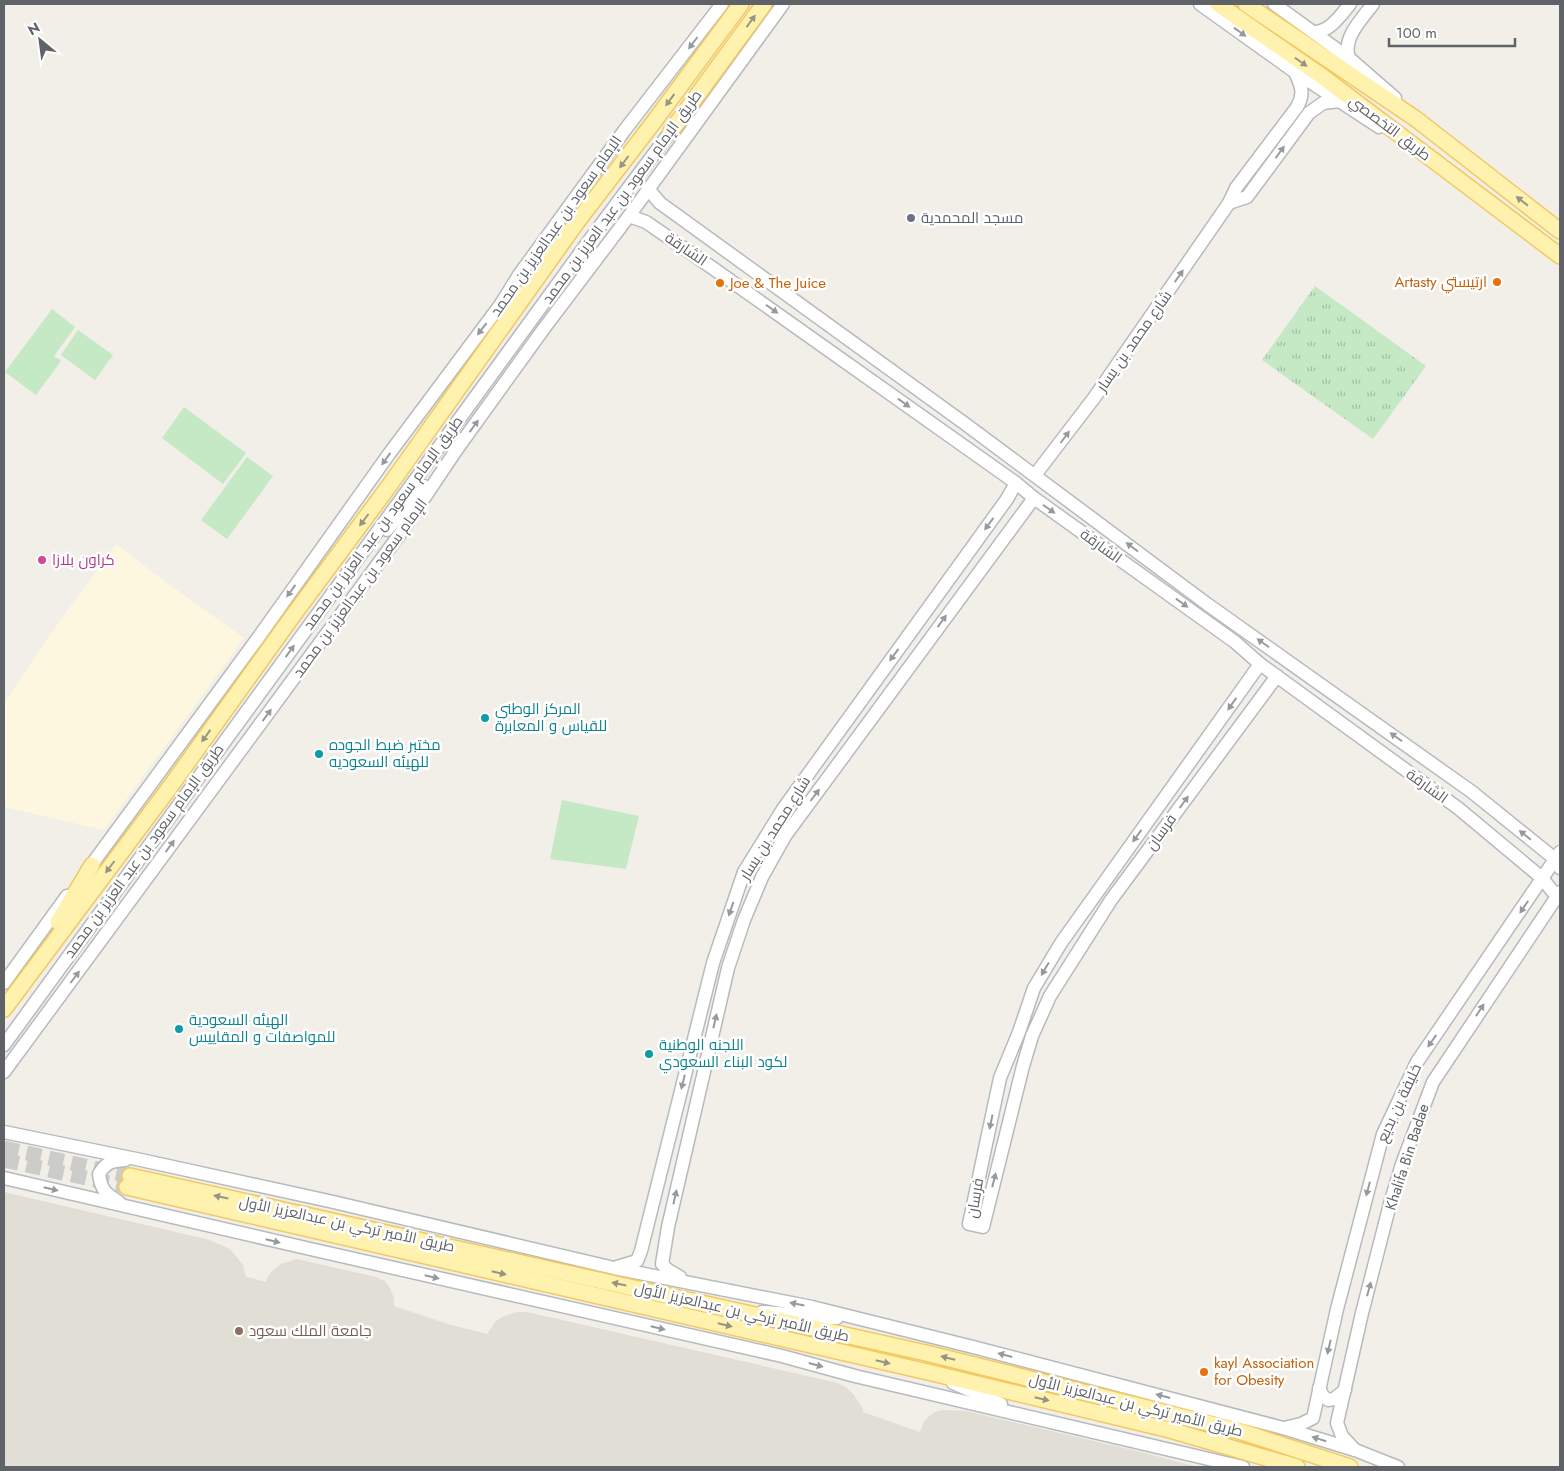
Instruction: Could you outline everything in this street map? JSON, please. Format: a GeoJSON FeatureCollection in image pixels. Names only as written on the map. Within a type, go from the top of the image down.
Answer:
{"type":"FeatureCollection","features":[{"type":"Feature","properties":{"kind":"main road","name":"طريق الإمام سعود بن عبد العزيز بن محمد"},"geometry":{"type":"LineString","coordinates":[[4,1009],[10,988],[170,786],[389,486],[577,222],[653,123],[740,4]]}},
{"type":"Feature","properties":{"kind":"main road","name":"طريق الإمام سعود بن عبد العزيز بن محمد"},"geometry":{"type":"LineString","coordinates":[[671,132],[764,4]]}},
{"type":"Feature","properties":{"kind":"main road","name":"طريق التخصصي"},"geometry":{"type":"LineString","coordinates":[[1218,4],[1323,77],[1560,256]]}},
{"type":"Feature","properties":{"kind":"main road","name":"طريق التخصصي"},"geometry":{"type":"LineString","coordinates":[[1246,4],[1416,119],[1560,230]]}},
{"type":"Feature","properties":{"kind":"main road"},"geometry":{"type":"LineString","coordinates":[[10,988],[92,865]]}},
{"type":"Feature","properties":{"kind":"main road","name":"طريق الأمير تركي بن عبدالعزيز الأول"},"geometry":{"type":"LineString","coordinates":[[1297,1467],[1170,1430],[128,1182],[745,1312],[926,1353],[1236,1430],[1350,1467]]}},
{"type":"Feature","properties":{"kind":"street","name":"الإمام سعود بن عبدالعزيز بن محمد"},"geometry":{"type":"LineString","coordinates":[[92,865],[501,304],[519,275],[624,131],[722,4]]}},
{"type":"Feature","properties":{"kind":"street","name":"الإمام سعود بن عبدالعزيز بن محمد"},"geometry":{"type":"LineString","coordinates":[[4,1072],[400,534],[457,449],[545,327],[629,216],[783,4]]}},
{"type":"Feature","properties":{"kind":"street"},"geometry":{"type":"LineString","coordinates":[[1200,4],[1295,72],[1449,172]]}},
{"type":"Feature","properties":{"kind":"street"},"geometry":{"type":"LineString","coordinates":[[1274,4],[1349,58],[1416,119]]}},
{"type":"Feature","properties":{"kind":"street"},"geometry":{"type":"LineString","coordinates":[[1313,32],[1319,32],[1330,26],[1352,4]]}},
{"type":"Feature","properties":{"kind":"street"},"geometry":{"type":"LineString","coordinates":[[1352,4],[1353,13],[1357,15],[1372,4]]}},
{"type":"Feature","properties":{"kind":"street"},"geometry":{"type":"LineString","coordinates":[[1349,58],[1347,49],[1350,37],[1372,4]]}},
{"type":"Feature","properties":{"kind":"street","name":"شارع محمد بن يسار"},"geometry":{"type":"LineString","coordinates":[[1035,476],[1094,398],[1229,204],[1236,188],[1297,107],[1302,99],[1301,84],[1295,72]]}},
{"type":"Feature","properties":{"kind":"street","name":"شارع محمد بن يسار"},"geometry":{"type":"LineString","coordinates":[[1229,204],[1247,196],[1309,113],[1323,103],[1339,101]]}},
{"type":"Feature","properties":{"kind":"street","name":"طريق الإمام سعود بن عبد العزيز بن محمد"},"geometry":{"type":"LineString","coordinates":[[4,1046],[591,238],[671,132]]}},
{"type":"Feature","properties":{"kind":"street","name":"الشارقة"},"geometry":{"type":"LineString","coordinates":[[648,189],[660,203],[964,423],[1207,604],[1472,792],[1559,860]]}},
{"type":"Feature","properties":{"kind":"street"},"geometry":{"type":"LineString","coordinates":[[646,222],[642,210],[644,204],[650,202],[660,203]]}},
{"type":"Feature","properties":{"kind":"street","name":"الشارقة"},"geometry":{"type":"LineString","coordinates":[[629,216],[646,222],[787,320],[1235,642],[1260,664],[1458,808],[1559,894]]}},
{"type":"Feature","properties":{"kind":"street"},"geometry":{"type":"LineString","coordinates":[[501,304],[547,252],[577,222]]}},
{"type":"Feature","properties":{"kind":"street"},"geometry":{"type":"LineString","coordinates":[[545,327],[558,298],[584,259],[591,238]]}},
{"type":"Feature","properties":{"kind":"street"},"geometry":{"type":"LineString","coordinates":[[952,439],[964,423]]}},
{"type":"Feature","properties":{"kind":"street"},"geometry":{"type":"LineString","coordinates":[[343,578],[457,449]]}},
{"type":"Feature","properties":{"kind":"street","name":"شارع محمد بن يسار"},"geometry":{"type":"LineString","coordinates":[[614,1268],[637,1261],[641,1251],[713,963],[744,872],[783,809],[1007,499],[1016,483]]}},
{"type":"Feature","properties":{"kind":"street","name":"شارع محمد بن يسار"},"geometry":{"type":"LineString","coordinates":[[688,1282],[668,1270],[662,1264],[668,1227],[728,968],[744,920],[762,877],[784,836],[1034,498]]}},
{"type":"Feature","properties":{"kind":"street"},"geometry":{"type":"LineString","coordinates":[[1007,499],[1016,501],[1022,514]]}},
{"type":"Feature","properties":{"kind":"street"},"geometry":{"type":"LineString","coordinates":[[1198,616],[1207,604]]}},
{"type":"Feature","properties":{"kind":"street","name":"فرسان"},"geometry":{"type":"LineString","coordinates":[[1260,664],[1061,943],[1034,988],[1000,1078],[969,1224],[983,1227],[1027,1051],[1050,996],[1111,900],[1277,676]]}},
{"type":"Feature","properties":{"kind":"street","name":"خليفة بن بديع"},"geometry":{"type":"LineString","coordinates":[[1283,1428],[1301,1424],[1313,1418],[1340,1300],[1383,1134],[1417,1062],[1542,878],[1559,860]]}},
{"type":"Feature","properties":{"kind":"street","name":"Khalifa Bin Badae"},"geometry":{"type":"LineString","coordinates":[[1355,1450],[1342,1436],[1337,1423],[1362,1313],[1402,1164],[1433,1082],[1559,894]]}},
{"type":"Feature","properties":{"kind":"street"},"geometry":{"type":"LineString","coordinates":[[4,1046],[59,998]]}},
{"type":"Feature","properties":{"kind":"street"},"geometry":{"type":"LineString","coordinates":[[1014,1044],[1027,1051]]}},
{"type":"Feature","properties":{"kind":"street"},"geometry":{"type":"LineString","coordinates":[[4,1123],[35,1139]]}},
{"type":"Feature","properties":{"kind":"street"},"geometry":{"type":"LineString","coordinates":[[4,1132],[329,1201],[614,1268],[812,1306],[1283,1428],[1355,1450],[1398,1467]]}},
{"type":"Feature","properties":{"kind":"street"},"geometry":{"type":"LineString","coordinates":[[124,1205],[108,1195],[100,1185],[99,1174],[104,1165],[112,1161],[141,1160]]}},
{"type":"Feature","properties":{"kind":"street"},"geometry":{"type":"LineString","coordinates":[[4,1178],[782,1356],[856,1376],[1243,1467]]}},
{"type":"Feature","properties":{"kind":"street"},"geometry":{"type":"LineString","coordinates":[[647,1224],[651,1239],[660,1242],[668,1227]]}},
{"type":"Feature","properties":{"kind":"street"},"geometry":{"type":"LineString","coordinates":[[745,1312],[781,1313],[818,1318],[857,1318]]}},
{"type":"Feature","properties":{"kind":"street"},"geometry":{"type":"LineString","coordinates":[[932,1373],[992,1399],[1014,1412]]}},
{"type":"Feature","properties":{"kind":"street"},"geometry":{"type":"LineString","coordinates":[[1319,1388],[1323,1396],[1328,1400],[1334,1399],[1345,1390]]}},
{"type":"Feature","properties":{"kind":"shaded area"},"geometry":{"type":"Polygon","coordinates":[[[116,544],[244,638],[104,830],[4,807],[4,704],[47,639],[116,544]]]}},
{"type":"Feature","properties":{"kind":"shaded area","name":"جامعة الملك سعود"},"geometry":{"type":"Polygon","coordinates":[[[4,1192],[210,1240],[230,1249],[243,1265],[246,1277],[266,1282],[273,1270],[281,1264],[297,1259],[376,1277],[385,1281],[390,1288],[394,1298],[394,1306],[451,1325],[487,1334],[496,1321],[504,1316],[517,1312],[527,1312],[838,1383],[854,1395],[863,1412],[920,1432],[924,1422],[935,1412],[942,1410],[966,1411],[1198,1467],[4,1467],[4,1192]]]}},
{"type":"Feature","properties":{"kind":"green space"},"geometry":{"type":"Polygon","coordinates":[[[1315,286],[1426,366],[1373,439],[1262,360],[1315,286]]]}},
{"type":"Feature","properties":{"kind":"green space"},"geometry":{"type":"Polygon","coordinates":[[[52,309],[75,327],[54,356],[61,361],[36,395],[5,372],[52,309]]]}},
{"type":"Feature","properties":{"kind":"green space"},"geometry":{"type":"Polygon","coordinates":[[[78,330],[113,355],[95,380],[61,355],[78,330]]]}},
{"type":"Feature","properties":{"kind":"green space"},"geometry":{"type":"Polygon","coordinates":[[[184,407],[246,453],[223,484],[162,438],[184,407]]]}},
{"type":"Feature","properties":{"kind":"green space"},"geometry":{"type":"Polygon","coordinates":[[[247,457],[273,476],[227,539],[201,520],[247,457]]]}},
{"type":"Feature","properties":{"kind":"green space"},"geometry":{"type":"Polygon","coordinates":[[[562,800],[639,816],[626,869],[550,859],[562,800]]]}},
{"type":"Feature","properties":{"kind":"tunnel"},"geometry":{"type":"LineString","coordinates":[[4,1148],[130,1176]]}},
{"type":"Feature","properties":{"kind":"tunnel"},"geometry":{"type":"LineString","coordinates":[[4,1160],[127,1187]]}},
{"type":"Feature","properties":{"kind":"place","name":"مسجد المحمدية"},"geometry":{"type":"Point","coordinates":[911,218]}},
{"type":"Feature","properties":{"kind":"place","name":"Artasty ارتيستي"},"geometry":{"type":"Point","coordinates":[1497,282]}},
{"type":"Feature","properties":{"kind":"place","name":"Joe & The Juice"},"geometry":{"type":"Point","coordinates":[720,283]}},
{"type":"Feature","properties":{"kind":"place","name":"كراون بلازا"},"geometry":{"type":"Point","coordinates":[42,560]}},
{"type":"Feature","properties":{"kind":"place","name":"المركز الوطني للقياس و المعابرة"},"geometry":{"type":"Point","coordinates":[485,718]}},
{"type":"Feature","properties":{"kind":"place","name":"مختبر ضبط الجوده للهيئه السعوديه"},"geometry":{"type":"Point","coordinates":[319,754]}},
{"type":"Feature","properties":{"kind":"place","name":"الهيئه السعودية للمواصفات و المقاييس"},"geometry":{"type":"Point","coordinates":[179,1029]}},
{"type":"Feature","properties":{"kind":"place","name":"اللجنه الوطنية لكود البناء السعودي"},"geometry":{"type":"Point","coordinates":[649,1054]}},
{"type":"Feature","properties":{"kind":"place","name":"جامعة الملك سعود"},"geometry":{"type":"Point","coordinates":[239,1331]}},
{"type":"Feature","properties":{"kind":"place","name":"kayl Association for Obesity"},"geometry":{"type":"Point","coordinates":[1204,1372]}}]}
